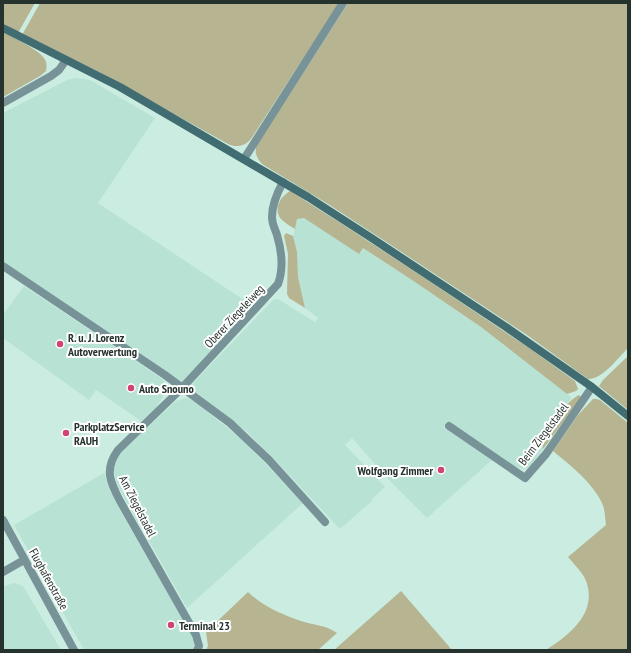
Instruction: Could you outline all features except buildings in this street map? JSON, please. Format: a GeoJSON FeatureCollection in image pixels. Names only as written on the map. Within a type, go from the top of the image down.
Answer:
{"type":"FeatureCollection","features":[{"type":"Feature","properties":{"kind":"street"},"geometry":{"type":"LineString","coordinates":[[244,159],[343,3]]}},
{"type":"Feature","properties":{"kind":"street"},"geometry":{"type":"LineString","coordinates":[[3,28],[120,87],[283,182],[370,237],[506,327],[592,387],[628,416]]}},
{"type":"Feature","properties":{"kind":"street"},"geometry":{"type":"LineString","coordinates":[[3,103],[52,76],[59,70],[66,60]]}},
{"type":"Feature","properties":{"kind":"street","name":"Oberer Ziegeleiweg"},"geometry":{"type":"LineString","coordinates":[[182,388],[278,284],[283,266],[282,256],[272,217],[276,194],[283,182]]}},
{"type":"Feature","properties":{"kind":"street"},"geometry":{"type":"LineString","coordinates":[[3,266],[182,388],[230,423],[269,460],[325,522]]}},
{"type":"Feature","properties":{"kind":"street","name":"Beim Ziegelstadel"},"geometry":{"type":"LineString","coordinates":[[448,426],[525,478],[546,454],[592,387]]}},
{"type":"Feature","properties":{"kind":"street","name":"Am Ziegelstadel"},"geometry":{"type":"LineString","coordinates":[[182,388],[118,450],[111,461],[109,471],[114,489],[120,502],[196,635],[199,646],[197,650]]}},
{"type":"Feature","properties":{"kind":"street","name":"Flughafenstraße"},"geometry":{"type":"LineString","coordinates":[[3,520],[74,650]]}},
{"type":"Feature","properties":{"kind":"street"},"geometry":{"type":"LineString","coordinates":[[3,572],[24,560]]}},
{"type":"Feature","properties":{"kind":"shaded area"},"geometry":{"type":"Polygon","coordinates":[[[3,3],[35,3],[18,33],[3,23],[3,3]]]}},
{"type":"Feature","properties":{"kind":"shaded area"},"geometry":{"type":"Polygon","coordinates":[[[40,3],[339,3],[251,139],[243,145],[238,146],[228,144],[97,71],[22,35],[40,3]]]}},
{"type":"Feature","properties":{"kind":"shaded area"},"geometry":{"type":"Polygon","coordinates":[[[348,3],[628,3],[628,348],[610,368],[599,376],[588,379],[527,335],[328,204],[262,164],[259,160],[256,154],[256,147],[348,3]]]}},
{"type":"Feature","properties":{"kind":"shaded area"},"geometry":{"type":"Polygon","coordinates":[[[3,32],[35,50],[44,59],[47,65],[46,71],[40,76],[3,97],[3,32]]]}},
{"type":"Feature","properties":{"kind":"shaded area"},"geometry":{"type":"Polygon","coordinates":[[[75,78],[90,80],[155,118],[98,203],[253,306],[182,383],[3,261],[3,113],[67,80],[75,78]]]}},
{"type":"Feature","properties":{"kind":"shaded area"},"geometry":{"type":"Polygon","coordinates":[[[290,191],[529,348],[575,381],[578,389],[567,394],[481,327],[363,248],[359,254],[304,218],[297,219],[295,229],[281,219],[278,211],[279,204],[283,196],[290,191]]]}},
{"type":"Feature","properties":{"kind":"shaded area"},"geometry":{"type":"Polygon","coordinates":[[[304,218],[359,253],[363,248],[412,280],[481,327],[572,398],[564,406],[549,428],[542,442],[543,449],[530,467],[526,469],[513,467],[447,421],[443,427],[492,460],[427,518],[389,480],[352,438],[345,445],[385,487],[373,498],[372,501],[340,529],[248,433],[193,389],[193,383],[273,300],[278,299],[315,322],[318,318],[305,308],[298,277],[297,252],[293,237],[297,219],[304,218]]]}},
{"type":"Feature","properties":{"kind":"shaded area"},"geometry":{"type":"Polygon","coordinates":[[[286,233],[293,236],[297,252],[298,277],[305,308],[289,298],[287,294],[288,254],[284,236],[286,233]]]}},
{"type":"Feature","properties":{"kind":"shaded area","name":"R. u. J. Lorenz Autoverwertung"},"geometry":{"type":"Polygon","coordinates":[[[24,286],[161,378],[165,386],[163,397],[155,409],[141,421],[96,390],[89,400],[3,338],[3,315],[24,286]]]}},
{"type":"Feature","properties":{"kind":"shaded area"},"geometry":{"type":"Polygon","coordinates":[[[628,356],[628,410],[599,386],[603,380],[628,356]]]}},
{"type":"Feature","properties":{"kind":"shaded area"},"geometry":{"type":"Polygon","coordinates":[[[579,395],[581,397],[580,399],[543,449],[544,437],[551,423],[568,403],[579,395]]]}},
{"type":"Feature","properties":{"kind":"shaded area"},"geometry":{"type":"Polygon","coordinates":[[[186,398],[199,405],[240,438],[303,503],[187,608],[117,484],[113,468],[114,463],[121,452],[176,401],[186,398]]]}},
{"type":"Feature","properties":{"kind":"shaded area"},"geometry":{"type":"Polygon","coordinates":[[[593,399],[600,400],[628,423],[628,650],[546,650],[572,630],[585,613],[588,603],[589,593],[585,578],[568,557],[606,525],[603,505],[593,488],[567,462],[553,451],[578,415],[593,399]]]}},
{"type":"Feature","properties":{"kind":"shaded area"},"geometry":{"type":"Polygon","coordinates":[[[104,473],[118,507],[192,635],[194,644],[192,650],[84,650],[14,525],[104,473]]]}},
{"type":"Feature","properties":{"kind":"shaded area"},"geometry":{"type":"Polygon","coordinates":[[[13,583],[23,586],[61,650],[3,650],[3,587],[13,583]]]}},
{"type":"Feature","properties":{"kind":"shaded area"},"geometry":{"type":"Polygon","coordinates":[[[401,591],[452,650],[334,650],[401,591]]]}},
{"type":"Feature","properties":{"kind":"shaded area"},"geometry":{"type":"Polygon","coordinates":[[[248,592],[268,607],[284,615],[327,628],[337,633],[318,650],[206,650],[208,646],[206,632],[248,592]]]}},
{"type":"Feature","properties":{"kind":"place","name":"R. u. J. Lorenz Autoverwertung"},"geometry":{"type":"Point","coordinates":[60,344]}},
{"type":"Feature","properties":{"kind":"place","name":"Auto Snouno"},"geometry":{"type":"Point","coordinates":[131,388]}},
{"type":"Feature","properties":{"kind":"place","name":"ParkplatzService RAUH"},"geometry":{"type":"Point","coordinates":[66,433]}},
{"type":"Feature","properties":{"kind":"place","name":"Wolfgang Zimmer"},"geometry":{"type":"Point","coordinates":[441,470]}},
{"type":"Feature","properties":{"kind":"place","name":"Terminal 23"},"geometry":{"type":"Point","coordinates":[171,625]}}]}
